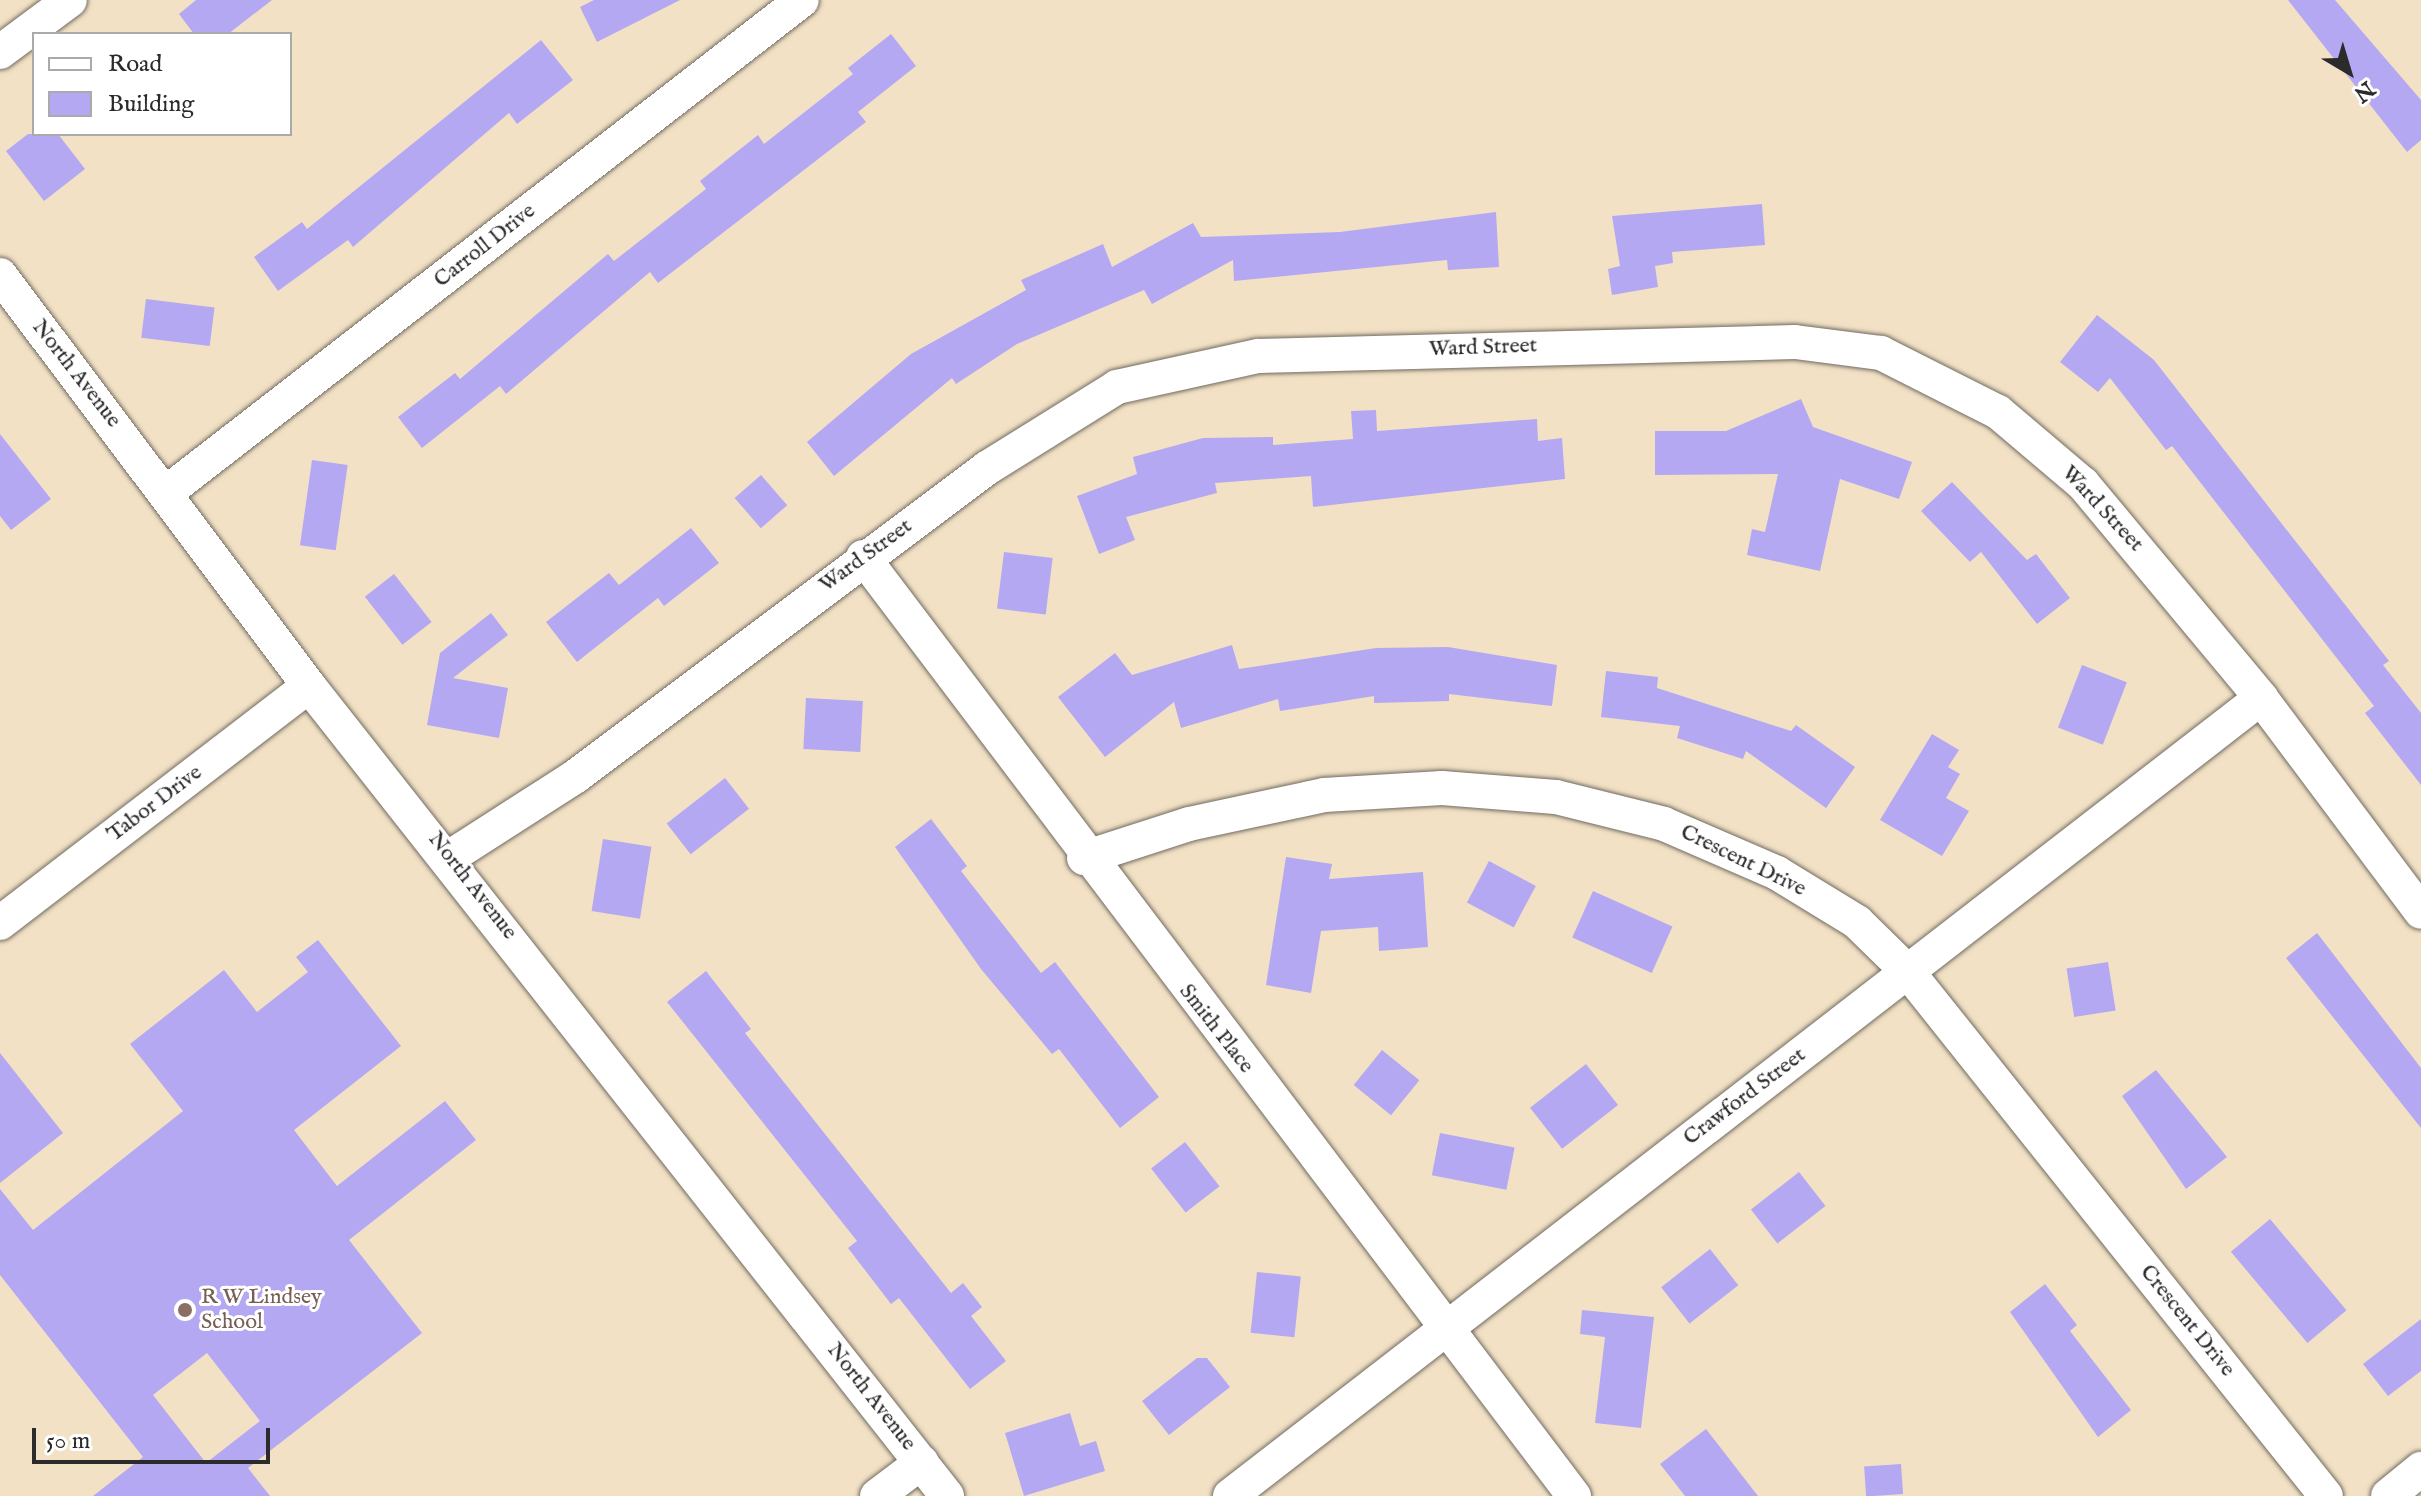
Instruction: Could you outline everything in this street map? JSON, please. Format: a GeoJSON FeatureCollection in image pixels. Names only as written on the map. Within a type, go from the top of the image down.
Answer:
{"type":"FeatureCollection","features":[{"type":"Feature","properties":{"kind":"street"},"geometry":{"type":"LineString","coordinates":[[0,52],[70,0]]}},
{"type":"Feature","properties":{"kind":"street","name":"Carroll Drive"},"geometry":{"type":"LineString","coordinates":[[167,492],[802,0]]}},
{"type":"Feature","properties":{"kind":"street","name":"North Avenue"},"geometry":{"type":"LineString","coordinates":[[0,275],[167,492],[309,686],[450,857],[947,1496]]}},
{"type":"Feature","properties":{"kind":"street","name":"Ward Street"},"geometry":{"type":"LineString","coordinates":[[450,857],[576,776],[863,557],[1117,387],[1258,356],[1795,342],[1881,353],[1998,412],[2083,484],[2261,698],[2421,912]]}},
{"type":"Feature","properties":{"kind":"street","name":"Smith Place"},"geometry":{"type":"LineString","coordinates":[[863,557],[1084,858],[1574,1496]]}},
{"type":"Feature","properties":{"kind":"street","name":"Tabor Drive"},"geometry":{"type":"LineString","coordinates":[[0,923],[309,686]]}},
{"type":"Feature","properties":{"kind":"street","name":"Crawford Street"},"geometry":{"type":"LineString","coordinates":[[1230,1496],[1445,1326],[2261,698]]}},
{"type":"Feature","properties":{"kind":"street","name":"Crescent Drive"},"geometry":{"type":"LineString","coordinates":[[1084,858],[1189,824],[1324,795],[1442,788],[1556,797],[1664,824],[1777,873],[1857,922],[1908,972],[2326,1496]]}},
{"type":"Feature","properties":{"kind":"street"},"geometry":{"type":"LineString","coordinates":[[877,1496],[922,1462]]}},
{"type":"Feature","properties":{"kind":"street"},"geometry":{"type":"LineString","coordinates":[[2388,1496],[2421,1469]]}},
{"type":"Feature","properties":{"kind":"building"},"geometry":{"type":"Polygon","coordinates":[[[196,0],[272,0],[231,32],[192,32],[179,14],[196,0]]]}},
{"type":"Feature","properties":{"kind":"building"},"geometry":{"type":"Polygon","coordinates":[[[594,0],[680,0],[597,42],[580,7],[594,0]]]}},
{"type":"Feature","properties":{"kind":"building"},"geometry":{"type":"Polygon","coordinates":[[[2288,0],[2335,0],[2421,100],[2421,140],[2407,152],[2288,0]]]}},
{"type":"Feature","properties":{"kind":"building"},"geometry":{"type":"Polygon","coordinates":[[[891,34],[916,66],[858,112],[866,122],[658,283],[650,272],[506,394],[500,386],[422,448],[398,417],[455,373],[460,379],[608,254],[614,261],[706,189],[700,181],[758,135],[764,144],[853,74],[848,68],[891,34]]]}},
{"type":"Feature","properties":{"kind":"building"},"geometry":{"type":"Polygon","coordinates":[[[541,40],[573,80],[517,124],[509,113],[353,247],[348,240],[278,291],[254,257],[302,222],[307,229],[541,40]]]}},
{"type":"Feature","properties":{"kind":"building"},"geometry":{"type":"Polygon","coordinates":[[[28,134],[60,136],[85,169],[44,201],[6,151],[28,134]]]}},
{"type":"Feature","properties":{"kind":"building"},"geometry":{"type":"Polygon","coordinates":[[[1762,204],[1765,245],[1672,252],[1673,263],[1655,266],[1658,287],[1612,295],[1608,269],[1620,266],[1612,216],[1762,204]]]}},
{"type":"Feature","properties":{"kind":"building"},"geometry":{"type":"Polygon","coordinates":[[[1496,212],[1499,267],[1448,270],[1447,260],[1234,281],[1233,260],[1152,304],[1144,290],[1017,344],[956,384],[952,378],[834,476],[807,442],[911,354],[1026,290],[1021,280],[1103,244],[1112,267],[1193,223],[1201,237],[1340,232],[1496,212]]]}},
{"type":"Feature","properties":{"kind":"building"},"geometry":{"type":"Polygon","coordinates":[[[146,299],[214,307],[210,346],[141,338],[146,299]]]}},
{"type":"Feature","properties":{"kind":"building"},"geometry":{"type":"Polygon","coordinates":[[[2097,315],[2154,360],[2389,661],[2383,665],[2421,713],[2421,785],[2365,713],[2374,706],[2172,446],[2166,450],[2110,378],[2098,392],[2060,362],[2097,315]]]}},
{"type":"Feature","properties":{"kind":"building"},"geometry":{"type":"Polygon","coordinates":[[[1801,399],[1813,427],[1912,462],[1899,499],[1840,479],[1820,571],[1747,555],[1752,529],[1765,532],[1778,474],[1655,475],[1655,431],[1726,431],[1801,399]]]}},
{"type":"Feature","properties":{"kind":"building"},"geometry":{"type":"Polygon","coordinates":[[[1376,410],[1377,431],[1537,419],[1538,441],[1562,438],[1565,479],[1313,507],[1311,476],[1215,483],[1217,493],[1126,517],[1135,540],[1099,554],[1077,496],[1137,474],[1133,457],[1203,438],[1273,437],[1273,445],[1353,439],[1351,411],[1376,410]]]}},
{"type":"Feature","properties":{"kind":"building"},"geometry":{"type":"Polygon","coordinates":[[[0,434],[51,499],[11,530],[0,516],[0,434]]]}},
{"type":"Feature","properties":{"kind":"building"},"geometry":{"type":"Polygon","coordinates":[[[312,460],[348,465],[336,550],[300,545],[312,460]]]}},
{"type":"Feature","properties":{"kind":"building"},"geometry":{"type":"Polygon","coordinates":[[[761,475],[787,505],[761,528],[735,498],[761,475]]]}},
{"type":"Feature","properties":{"kind":"building"},"geometry":{"type":"Polygon","coordinates":[[[1952,482],[2027,560],[2036,554],[2070,598],[2037,624],[1981,552],[1970,562],[1921,511],[1952,482]]]}},
{"type":"Feature","properties":{"kind":"building"},"geometry":{"type":"Polygon","coordinates":[[[691,528],[719,563],[664,606],[658,598],[577,662],[546,622],[609,573],[619,585],[691,528]]]}},
{"type":"Feature","properties":{"kind":"building"},"geometry":{"type":"Polygon","coordinates":[[[1004,552],[1053,558],[1046,615],[997,609],[1004,552]]]}},
{"type":"Feature","properties":{"kind":"building"},"geometry":{"type":"Polygon","coordinates":[[[394,574],[432,622],[402,645],[365,597],[394,574]]]}},
{"type":"Feature","properties":{"kind":"building"},"geometry":{"type":"Polygon","coordinates":[[[491,613],[508,635],[453,678],[508,688],[499,738],[427,725],[440,653],[491,613]]]}},
{"type":"Feature","properties":{"kind":"building"},"geometry":{"type":"Polygon","coordinates":[[[1232,645],[1239,669],[1376,648],[1448,647],[1557,665],[1552,706],[1449,694],[1449,701],[1374,703],[1374,696],[1280,711],[1278,699],[1181,728],[1174,702],[1105,757],[1058,697],[1115,653],[1132,675],[1232,645]]]}},
{"type":"Feature","properties":{"kind":"building"},"geometry":{"type":"Polygon","coordinates":[[[2082,665],[2127,682],[2103,745],[2058,728],[2082,665]]]}},
{"type":"Feature","properties":{"kind":"building"},"geometry":{"type":"Polygon","coordinates":[[[1606,671],[1658,677],[1657,688],[1791,731],[1796,725],[1855,767],[1826,808],[1746,751],[1743,759],[1677,738],[1680,726],[1601,717],[1606,671]]]}},
{"type":"Feature","properties":{"kind":"building"},"geometry":{"type":"Polygon","coordinates":[[[806,698],[863,701],[860,752],[803,749],[806,698]]]}},
{"type":"Feature","properties":{"kind":"building"},"geometry":{"type":"Polygon","coordinates":[[[1932,734],[1959,750],[1948,767],[1960,774],[1946,798],[1969,811],[1942,856],[1880,820],[1932,734]]]}},
{"type":"Feature","properties":{"kind":"building"},"geometry":{"type":"Polygon","coordinates":[[[725,778],[749,809],[691,854],[667,824],[725,778]]]}},
{"type":"Feature","properties":{"kind":"building"},"geometry":{"type":"Polygon","coordinates":[[[931,819],[967,866],[961,871],[1041,973],[1055,962],[1159,1097],[1120,1128],[1059,1049],[1052,1054],[981,969],[895,847],[931,819]]]}},
{"type":"Feature","properties":{"kind":"building"},"geometry":{"type":"Polygon","coordinates":[[[603,839],[651,847],[640,919],[592,911],[603,839]]]}},
{"type":"Feature","properties":{"kind":"building"},"geometry":{"type":"Polygon","coordinates":[[[1286,857],[1332,864],[1329,879],[1423,872],[1428,947],[1379,951],[1378,927],[1321,931],[1311,993],[1266,985],[1286,857]]]}},
{"type":"Feature","properties":{"kind":"building"},"geometry":{"type":"Polygon","coordinates":[[[1489,861],[1536,886],[1514,927],[1467,902],[1489,861]]]}},
{"type":"Feature","properties":{"kind":"building"},"geometry":{"type":"Polygon","coordinates":[[[1593,891],[1672,926],[1652,973],[1572,938],[1593,891]]]}},
{"type":"Feature","properties":{"kind":"building"},"geometry":{"type":"Polygon","coordinates":[[[2317,933],[2421,1068],[2421,1128],[2286,958],[2317,933]]]}},
{"type":"Feature","properties":{"kind":"building"},"geometry":{"type":"Polygon","coordinates":[[[318,940],[401,1046],[294,1130],[337,1186],[445,1101],[476,1140],[349,1240],[422,1333],[248,1468],[270,1496],[93,1496],[143,1457],[0,1275],[0,1189],[33,1230],[183,1111],[130,1044],[224,970],[257,1012],[308,972],[296,957],[318,940]],[[207,1353],[153,1395],[206,1463],[260,1421],[207,1353]]]}},
{"type":"Feature","properties":{"kind":"building"},"geometry":{"type":"Polygon","coordinates":[[[2108,962],[2116,1010],[2074,1017],[2067,969],[2108,962]]]}},
{"type":"Feature","properties":{"kind":"building"},"geometry":{"type":"Polygon","coordinates":[[[706,971],[751,1029],[745,1033],[951,1293],[963,1283],[982,1307],[971,1316],[1006,1361],[970,1389],[899,1298],[891,1304],[848,1248],[857,1241],[667,1002],[706,971]]]}},
{"type":"Feature","properties":{"kind":"building"},"geometry":{"type":"Polygon","coordinates":[[[1382,1050],[1419,1080],[1391,1115],[1354,1085],[1382,1050]]]}},
{"type":"Feature","properties":{"kind":"building"},"geometry":{"type":"Polygon","coordinates":[[[0,1053],[63,1133],[0,1183],[0,1053]]]}},
{"type":"Feature","properties":{"kind":"building"},"geometry":{"type":"Polygon","coordinates":[[[1586,1064],[1618,1105],[1562,1149],[1530,1108],[1586,1064]]]}},
{"type":"Feature","properties":{"kind":"building"},"geometry":{"type":"Polygon","coordinates":[[[2156,1070],[2227,1157],[2186,1189],[2122,1096],[2156,1070]]]}},
{"type":"Feature","properties":{"kind":"building"},"geometry":{"type":"Polygon","coordinates":[[[1440,1133],[1515,1148],[1506,1190],[1432,1175],[1440,1133]]]}},
{"type":"Feature","properties":{"kind":"building"},"geometry":{"type":"Polygon","coordinates":[[[1185,1142],[1219,1186],[1186,1213],[1151,1168],[1185,1142]]]}},
{"type":"Feature","properties":{"kind":"building"},"geometry":{"type":"Polygon","coordinates":[[[1799,1172],[1825,1206],[1777,1243],[1751,1210],[1799,1172]]]}},
{"type":"Feature","properties":{"kind":"building"},"geometry":{"type":"Polygon","coordinates":[[[2270,1219],[2346,1310],[2307,1343],[2231,1252],[2270,1219]]]}},
{"type":"Feature","properties":{"kind":"building"},"geometry":{"type":"Polygon","coordinates":[[[1710,1249],[1738,1285],[1689,1323],[1661,1287],[1710,1249]]]}},
{"type":"Feature","properties":{"kind":"building"},"geometry":{"type":"Polygon","coordinates":[[[1257,1272],[1301,1277],[1294,1337],[1251,1333],[1257,1272]]]}},
{"type":"Feature","properties":{"kind":"building"},"geometry":{"type":"Polygon","coordinates":[[[2045,1284],[2077,1325],[2070,1331],[2131,1410],[2098,1437],[2010,1312],[2045,1284]]]}},
{"type":"Feature","properties":{"kind":"building"},"geometry":{"type":"Polygon","coordinates":[[[1582,1310],[1654,1317],[1641,1428],[1595,1423],[1605,1337],[1580,1334],[1582,1310]]]}},
{"type":"Feature","properties":{"kind":"building"},"geometry":{"type":"Polygon","coordinates":[[[2421,1319],[2421,1371],[2388,1396],[2363,1364],[2421,1319]]]}},
{"type":"Feature","properties":{"kind":"building"},"geometry":{"type":"Polygon","coordinates":[[[1197,1358],[1207,1358],[1230,1387],[1169,1435],[1142,1401],[1197,1358]]]}},
{"type":"Feature","properties":{"kind":"building"},"geometry":{"type":"Polygon","coordinates":[[[1070,1413],[1080,1446],[1096,1441],[1105,1471],[1024,1496],[1005,1433],[1070,1413]]]}},
{"type":"Feature","properties":{"kind":"building"},"geometry":{"type":"Polygon","coordinates":[[[1706,1429],[1758,1496],[1685,1496],[1660,1464],[1706,1429]]]}},
{"type":"Feature","properties":{"kind":"building"},"geometry":{"type":"Polygon","coordinates":[[[1901,1464],[1903,1494],[1866,1496],[1864,1467],[1901,1464]]]}},
{"type":"Feature","properties":{"kind":"place","name":"R W Lindsey School"},"geometry":{"type":"Point","coordinates":[185,1310]}}]}
